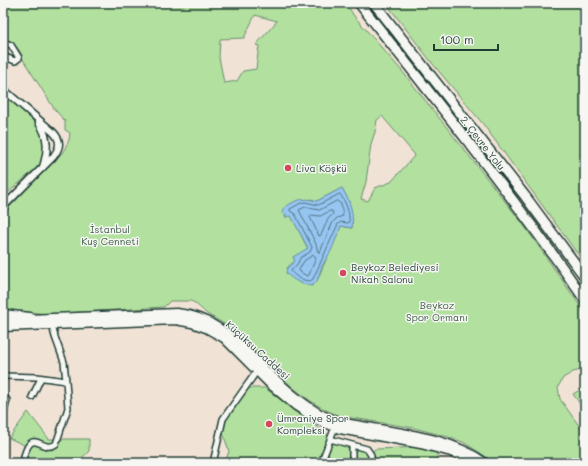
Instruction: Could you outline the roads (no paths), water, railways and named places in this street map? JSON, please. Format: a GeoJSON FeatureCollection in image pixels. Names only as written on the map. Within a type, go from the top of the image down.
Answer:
{"type":"FeatureCollection","features":[{"type":"Feature","properties":{"kind":"highway","name":"2. Çevre Yolu"},"geometry":{"type":"LineString","coordinates":[[359,3],[546,243],[585,300]]}},
{"type":"Feature","properties":{"kind":"highway","name":"2. Çevre Yolu"},"geometry":{"type":"LineString","coordinates":[[374,3],[525,196],[585,277]]}},
{"type":"Feature","properties":{"kind":"main road","name":"Küçüksu Caddesi"},"geometry":{"type":"LineString","coordinates":[[3,327],[52,325],[78,321],[177,313],[195,316],[228,333],[233,343],[259,368],[300,401],[336,424],[423,437],[454,446],[458,452],[473,463]]}},
{"type":"Feature","properties":{"kind":"main road","name":"Küçüksu Caddesi"},"geometry":{"type":"LineString","coordinates":[[3,320],[39,319],[78,321]]}},
{"type":"Feature","properties":{"kind":"main road","name":"Küçüksu Caddesi"},"geometry":{"type":"LineString","coordinates":[[458,452],[476,457],[485,463]]}},
{"type":"Feature","properties":{"kind":"street"},"geometry":{"type":"LineString","coordinates":[[3,42],[11,45],[20,58],[15,61],[3,56]]}},
{"type":"Feature","properties":{"kind":"street"},"geometry":{"type":"LineString","coordinates":[[3,89],[53,132],[56,135],[59,144],[58,150],[53,157],[3,208]]}},
{"type":"Feature","properties":{"kind":"street"},"geometry":{"type":"LineString","coordinates":[[33,115],[45,134],[47,144],[43,168]]}},
{"type":"Feature","properties":{"kind":"street"},"geometry":{"type":"LineString","coordinates":[[47,144],[52,138],[57,139],[59,144]]}},
{"type":"Feature","properties":{"kind":"street"},"geometry":{"type":"LineString","coordinates":[[3,313],[29,316],[39,319]]}},
{"type":"Feature","properties":{"kind":"street"},"geometry":{"type":"LineString","coordinates":[[24,456],[27,446],[31,442],[36,441],[46,446],[54,446],[56,444],[68,408],[64,362],[54,337],[52,325]]}},
{"type":"Feature","properties":{"kind":"street"},"geometry":{"type":"LineString","coordinates":[[213,463],[222,419],[259,368]]}},
{"type":"Feature","properties":{"kind":"street"},"geometry":{"type":"LineString","coordinates":[[3,376],[66,381]]}},
{"type":"Feature","properties":{"kind":"street"},"geometry":{"type":"LineString","coordinates":[[32,397],[40,378]]}},
{"type":"Feature","properties":{"kind":"street"},"geometry":{"type":"LineString","coordinates":[[3,395],[7,400],[3,416]]}},
{"type":"Feature","properties":{"kind":"street"},"geometry":{"type":"LineString","coordinates":[[321,463],[336,424]]}},
{"type":"Feature","properties":{"kind":"street"},"geometry":{"type":"LineString","coordinates":[[330,439],[367,449],[371,455],[371,463]]}},
{"type":"Feature","properties":{"kind":"street"},"geometry":{"type":"LineString","coordinates":[[352,445],[352,463]]}},
{"type":"Feature","properties":{"kind":"water"},"geometry":{"type":"Polygon","coordinates":[[[342,188],[351,207],[352,228],[341,226],[331,251],[322,266],[317,281],[312,286],[301,283],[286,273],[287,268],[295,261],[293,257],[308,248],[291,216],[285,217],[286,214],[282,213],[283,209],[291,203],[303,199],[317,201],[342,188]]]}},
{"type":"Feature","properties":{"kind":"place","name":"Liva Köşkü"},"geometry":{"type":"Point","coordinates":[288,168]}},
{"type":"Feature","properties":{"kind":"place","name":"Beykoz Belediyesi Nikah Salonu"},"geometry":{"type":"Point","coordinates":[343,273]}},
{"type":"Feature","properties":{"kind":"place","name":"Ümraniye Spor Kompleksi"},"geometry":{"type":"Point","coordinates":[269,424]}},
{"type":"Feature","properties":{"kind":"park label","name":"İstanbul Kuş Cenneti"},"geometry":{"type":"Point","coordinates":[110,234]}},
{"type":"Feature","properties":{"kind":"park label","name":"Beykoz Spor Ormanı"},"geometry":{"type":"Point","coordinates":[437,310]}}]}
